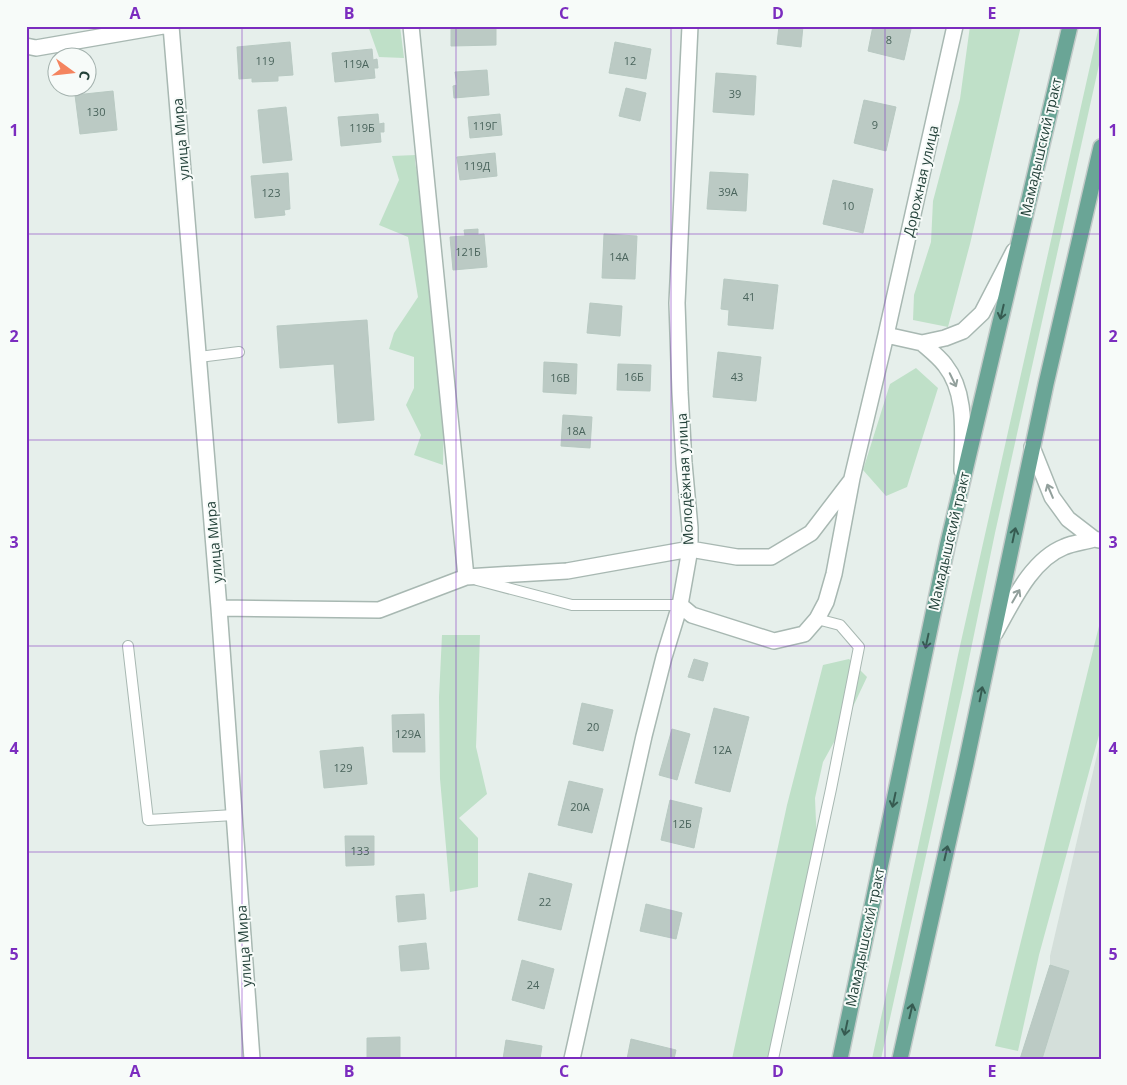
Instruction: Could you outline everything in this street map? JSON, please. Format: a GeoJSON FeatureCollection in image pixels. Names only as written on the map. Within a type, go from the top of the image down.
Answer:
{"type":"FeatureCollection","features":[{"type":"Feature","properties":{"kind":"main road","name":"Мамадышский тракт"},"geometry":{"type":"LineString","coordinates":[[840,1059],[947,547],[1070,26]]}},
{"type":"Feature","properties":{"kind":"main road"},"geometry":{"type":"LineString","coordinates":[[900,1059],[966,764],[1032,447],[1101,147]]}},
{"type":"Feature","properties":{"kind":"street"},"geometry":{"type":"LineString","coordinates":[[26,46],[36,48],[163,26]]}},
{"type":"Feature","properties":{"kind":"street","name":"улица Мира"},"geometry":{"type":"LineString","coordinates":[[171,26],[219,608],[252,1059]]}},
{"type":"Feature","properties":{"kind":"street"},"geometry":{"type":"LineString","coordinates":[[411,26],[466,576]]}},
{"type":"Feature","properties":{"kind":"street","name":"Молодёжная улица"},"geometry":{"type":"LineString","coordinates":[[572,1059],[644,736],[664,657],[680,605],[690,549],[677,303],[690,26]]}},
{"type":"Feature","properties":{"kind":"street","name":"Дорожная улица"},"geometry":{"type":"LineString","coordinates":[[886,335],[955,26]]}},
{"type":"Feature","properties":{"kind":"street"},"geometry":{"type":"LineString","coordinates":[[922,344],[963,331],[982,313],[1017,245]]}},
{"type":"Feature","properties":{"kind":"street"},"geometry":{"type":"LineString","coordinates":[[680,605],[692,615],[774,641],[804,634],[817,619],[826,602],[834,574],[852,478],[886,335],[922,344],[945,364],[956,383],[962,409],[962,481]]}},
{"type":"Feature","properties":{"kind":"street"},"geometry":{"type":"LineString","coordinates":[[1032,447],[1052,498],[1068,519],[1097,540]]}},
{"type":"Feature","properties":{"kind":"street"},"geometry":{"type":"LineString","coordinates":[[219,608],[379,610],[466,576],[567,570],[690,549],[737,557],[771,557],[811,533],[852,478]]}},
{"type":"Feature","properties":{"kind":"street"},"geometry":{"type":"LineString","coordinates":[[992,638],[1024,582],[1043,560],[1063,547],[1097,540]]}},
{"type":"Feature","properties":{"kind":"lane"},"geometry":{"type":"LineString","coordinates":[[199,357],[238,352]]}},
{"type":"Feature","properties":{"kind":"lane"},"geometry":{"type":"LineString","coordinates":[[466,576],[572,606],[680,605]]}},
{"type":"Feature","properties":{"kind":"lane"},"geometry":{"type":"LineString","coordinates":[[773,1059],[859,647],[840,625],[817,619]]}},
{"type":"Feature","properties":{"kind":"lane"},"geometry":{"type":"LineString","coordinates":[[128,646],[148,820],[234,815]]}},
{"type":"Feature","properties":{"kind":"shaded area"},"geometry":{"type":"Polygon","coordinates":[[[1100,742],[1101,1059],[1021,1059],[1050,965],[1050,956],[1100,742]]]}},
{"type":"Feature","properties":{"kind":"green space"},"geometry":{"type":"Polygon","coordinates":[[[368,26],[400,26],[404,58],[379,57],[368,26]]]}},
{"type":"Feature","properties":{"kind":"green space"},"geometry":{"type":"Polygon","coordinates":[[[970,26],[1021,26],[970,244],[948,327],[913,320],[914,295],[931,242],[933,201],[960,99],[970,26]]]}},
{"type":"Feature","properties":{"kind":"green space"},"geometry":{"type":"Polygon","coordinates":[[[1099,26],[1101,26],[1101,56],[995,533],[963,688],[881,1059],[872,1059],[958,655],[1099,26]]]}},
{"type":"Feature","properties":{"kind":"green space"},"geometry":{"type":"Polygon","coordinates":[[[416,155],[415,162],[428,233],[444,413],[443,465],[414,455],[421,435],[406,405],[414,388],[414,357],[389,349],[394,333],[418,297],[408,237],[379,225],[399,180],[392,156],[416,155]]]}},
{"type":"Feature","properties":{"kind":"green space"},"geometry":{"type":"Polygon","coordinates":[[[916,368],[938,388],[907,487],[886,496],[863,470],[890,384],[916,368]]]}},
{"type":"Feature","properties":{"kind":"green space"},"geometry":{"type":"Polygon","coordinates":[[[1100,622],[1101,728],[1039,955],[1018,1051],[995,1046],[1100,622]]]}},
{"type":"Feature","properties":{"kind":"green space"},"geometry":{"type":"Polygon","coordinates":[[[442,635],[480,635],[476,747],[487,794],[459,818],[478,838],[478,887],[450,892],[440,779],[439,697],[442,635]]]}},
{"type":"Feature","properties":{"kind":"green space"},"geometry":{"type":"Polygon","coordinates":[[[849,659],[867,677],[823,762],[815,798],[817,846],[777,1059],[732,1059],[787,805],[823,665],[849,659]]]}},
{"type":"Feature","properties":{"kind":"building"},"geometry":{"type":"Polygon","coordinates":[[[451,26],[496,26],[496,45],[451,46],[451,26]]]}},
{"type":"Feature","properties":{"kind":"building"},"geometry":{"type":"Polygon","coordinates":[[[779,26],[803,26],[801,47],[777,44],[779,26]]]}},
{"type":"Feature","properties":{"kind":"building"},"geometry":{"type":"Polygon","coordinates":[[[873,26],[898,26],[911,29],[904,60],[868,51],[873,26]]]}},
{"type":"Feature","properties":{"kind":"building"},"geometry":{"type":"Polygon","coordinates":[[[290,42],[293,75],[278,76],[278,81],[252,82],[252,78],[239,79],[237,47],[290,42]]]}},
{"type":"Feature","properties":{"kind":"building"},"geometry":{"type":"Polygon","coordinates":[[[615,42],[651,49],[646,79],[609,73],[615,42]]]}},
{"type":"Feature","properties":{"kind":"building"},"geometry":{"type":"Polygon","coordinates":[[[372,49],[373,60],[377,59],[378,68],[374,68],[375,78],[335,82],[332,53],[372,49]]]}},
{"type":"Feature","properties":{"kind":"building"},"geometry":{"type":"Polygon","coordinates":[[[487,70],[489,95],[454,98],[453,86],[457,85],[455,72],[487,70]]]}},
{"type":"Feature","properties":{"kind":"building"},"geometry":{"type":"Polygon","coordinates":[[[716,73],[756,76],[754,115],[713,112],[716,73]]]}},
{"type":"Feature","properties":{"kind":"building"},"geometry":{"type":"Polygon","coordinates":[[[626,88],[646,93],[640,121],[619,116],[626,88]]]}},
{"type":"Feature","properties":{"kind":"building"},"geometry":{"type":"Polygon","coordinates":[[[113,91],[117,130],[80,134],[75,98],[98,98],[98,93],[113,91]]]}},
{"type":"Feature","properties":{"kind":"building"},"geometry":{"type":"Polygon","coordinates":[[[864,100],[896,107],[886,151],[854,143],[864,100]]]}},
{"type":"Feature","properties":{"kind":"building"},"geometry":{"type":"Polygon","coordinates":[[[286,107],[292,160],[263,163],[258,110],[286,107]]]}},
{"type":"Feature","properties":{"kind":"building"},"geometry":{"type":"Polygon","coordinates":[[[378,114],[379,124],[384,123],[384,132],[380,132],[381,142],[341,146],[338,117],[378,114]]]}},
{"type":"Feature","properties":{"kind":"building"},"geometry":{"type":"Polygon","coordinates":[[[500,114],[502,135],[470,138],[468,117],[500,114]]]}},
{"type":"Feature","properties":{"kind":"building"},"geometry":{"type":"Polygon","coordinates":[[[495,153],[497,176],[460,180],[457,157],[495,153]]]}},
{"type":"Feature","properties":{"kind":"building"},"geometry":{"type":"Polygon","coordinates":[[[710,172],[748,174],[746,211],[707,209],[710,172]]]}},
{"type":"Feature","properties":{"kind":"building"},"geometry":{"type":"Polygon","coordinates":[[[288,173],[290,209],[284,210],[285,215],[255,218],[251,176],[288,173]]]}},
{"type":"Feature","properties":{"kind":"building"},"geometry":{"type":"Polygon","coordinates":[[[833,180],[873,189],[863,233],[823,224],[833,180]]]}},
{"type":"Feature","properties":{"kind":"building"},"geometry":{"type":"Polygon","coordinates":[[[478,229],[478,235],[484,234],[487,267],[453,270],[450,237],[465,236],[464,230],[478,229]]]}},
{"type":"Feature","properties":{"kind":"building"},"geometry":{"type":"Polygon","coordinates":[[[604,234],[637,236],[635,279],[602,278],[604,234]]]}},
{"type":"Feature","properties":{"kind":"building"},"geometry":{"type":"Polygon","coordinates":[[[724,279],[778,285],[773,329],[728,325],[729,310],[721,309],[724,279]]]}},
{"type":"Feature","properties":{"kind":"building"},"geometry":{"type":"Polygon","coordinates":[[[590,303],[622,306],[620,336],[587,333],[590,303]]]}},
{"type":"Feature","properties":{"kind":"building"},"geometry":{"type":"Polygon","coordinates":[[[367,320],[374,420],[338,423],[334,364],[280,368],[277,326],[367,320]]]}},
{"type":"Feature","properties":{"kind":"building"},"geometry":{"type":"Polygon","coordinates":[[[718,352],[761,357],[756,401],[713,397],[718,352]]]}},
{"type":"Feature","properties":{"kind":"building"},"geometry":{"type":"Polygon","coordinates":[[[544,362],[577,364],[576,394],[543,392],[544,362]]]}},
{"type":"Feature","properties":{"kind":"building"},"geometry":{"type":"Polygon","coordinates":[[[618,364],[651,365],[650,391],[617,390],[618,364]]]}},
{"type":"Feature","properties":{"kind":"building"},"geometry":{"type":"Polygon","coordinates":[[[563,415],[592,417],[590,448],[561,446],[563,415]]]}},
{"type":"Feature","properties":{"kind":"building"},"geometry":{"type":"Polygon","coordinates":[[[694,659],[708,663],[703,681],[688,677],[694,659]]]}},
{"type":"Feature","properties":{"kind":"building"},"geometry":{"type":"Polygon","coordinates":[[[582,703],[613,710],[603,751],[573,744],[582,703]]]}},
{"type":"Feature","properties":{"kind":"building"},"geometry":{"type":"Polygon","coordinates":[[[714,708],[749,717],[730,792],[695,783],[714,708]]]}},
{"type":"Feature","properties":{"kind":"building"},"geometry":{"type":"Polygon","coordinates":[[[424,714],[425,752],[393,752],[392,715],[424,714]]]}},
{"type":"Feature","properties":{"kind":"building"},"geometry":{"type":"Polygon","coordinates":[[[672,729],[690,734],[677,780],[659,775],[672,729]]]}},
{"type":"Feature","properties":{"kind":"building"},"geometry":{"type":"Polygon","coordinates":[[[363,747],[367,784],[324,788],[320,751],[363,747]]]}},
{"type":"Feature","properties":{"kind":"building"},"geometry":{"type":"Polygon","coordinates":[[[569,781],[603,789],[592,833],[558,825],[569,781]]]}},
{"type":"Feature","properties":{"kind":"building"},"geometry":{"type":"Polygon","coordinates":[[[670,800],[702,808],[694,848],[661,840],[670,800]]]}},
{"type":"Feature","properties":{"kind":"building"},"geometry":{"type":"Polygon","coordinates":[[[345,836],[374,836],[374,865],[346,866],[345,836]]]}},
{"type":"Feature","properties":{"kind":"building"},"geometry":{"type":"Polygon","coordinates":[[[529,873],[572,884],[561,930],[518,920],[529,873]]]}},
{"type":"Feature","properties":{"kind":"building"},"geometry":{"type":"Polygon","coordinates":[[[424,894],[426,919],[398,922],[396,896],[424,894]]]}},
{"type":"Feature","properties":{"kind":"building"},"geometry":{"type":"Polygon","coordinates":[[[646,904],[682,913],[676,939],[640,931],[646,904]]]}},
{"type":"Feature","properties":{"kind":"building"},"geometry":{"type":"Polygon","coordinates":[[[426,943],[429,969],[401,971],[399,946],[426,943]]]}},
{"type":"Feature","properties":{"kind":"building"},"geometry":{"type":"Polygon","coordinates":[[[522,960],[554,969],[544,1009],[512,1000],[522,960]]]}},
{"type":"Feature","properties":{"kind":"building"},"geometry":{"type":"Polygon","coordinates":[[[1050,965],[1069,971],[1042,1059],[1020,1059],[1050,965]]]}},
{"type":"Feature","properties":{"kind":"building"},"geometry":{"type":"Polygon","coordinates":[[[400,1037],[400,1059],[367,1059],[367,1038],[400,1037]]]}},
{"type":"Feature","properties":{"kind":"building"},"geometry":{"type":"Polygon","coordinates":[[[631,1039],[676,1050],[674,1059],[627,1059],[631,1039]]]}},
{"type":"Feature","properties":{"kind":"building"},"geometry":{"type":"Polygon","coordinates":[[[506,1040],[542,1046],[540,1059],[503,1059],[506,1040]]]}}]}
